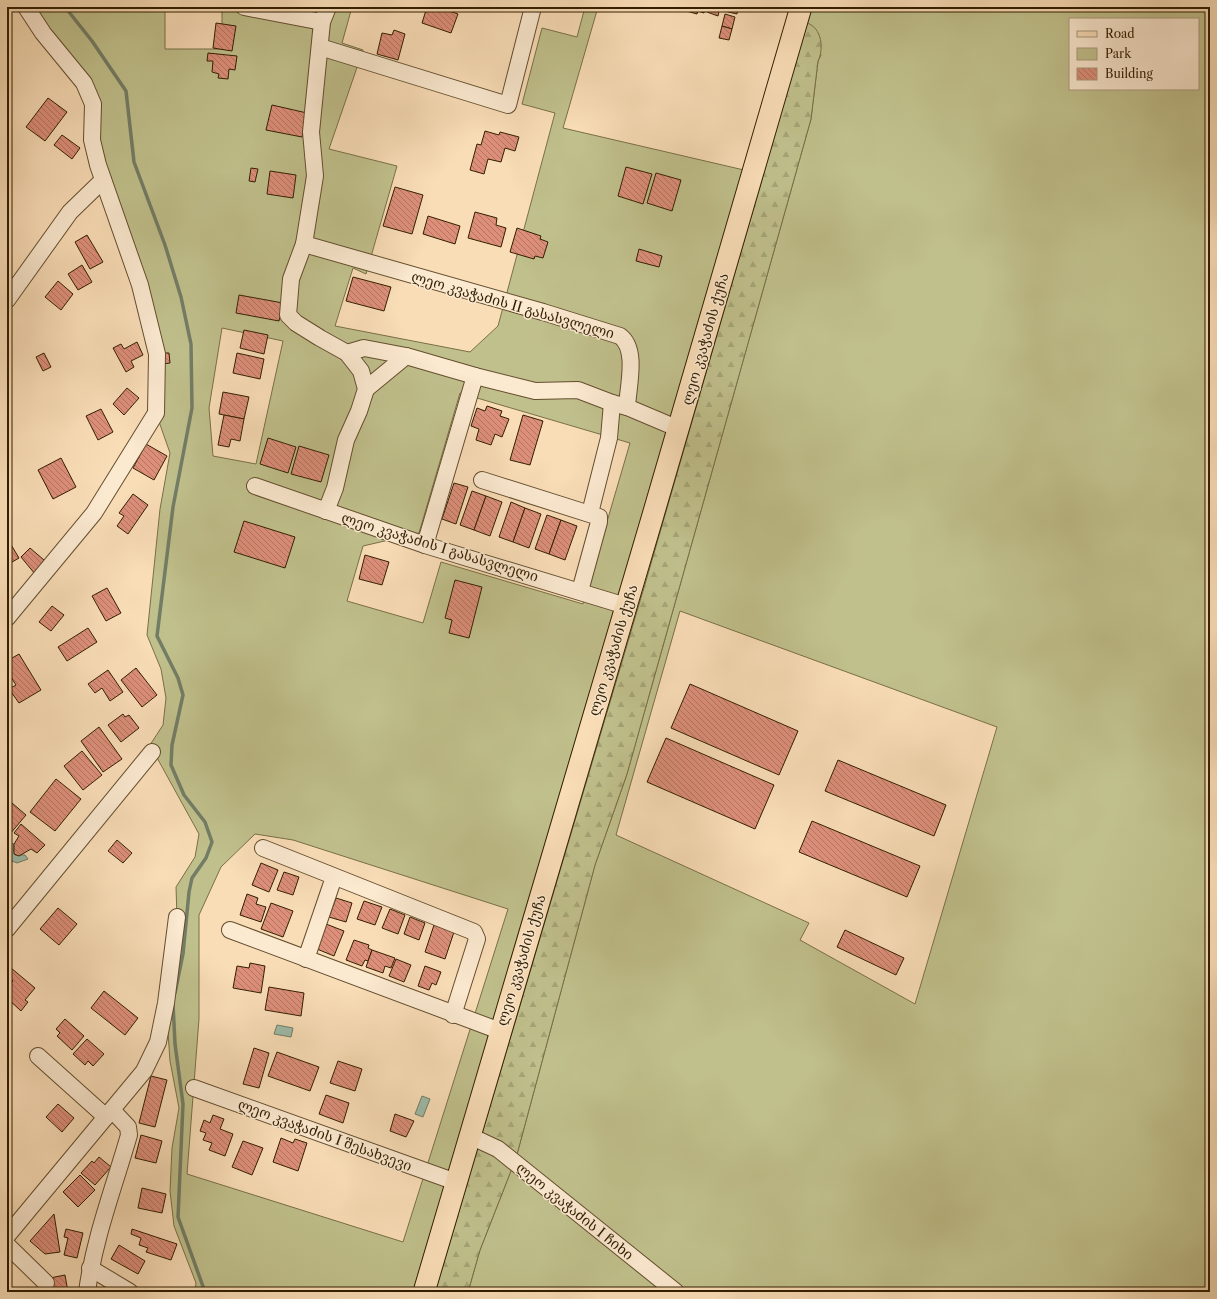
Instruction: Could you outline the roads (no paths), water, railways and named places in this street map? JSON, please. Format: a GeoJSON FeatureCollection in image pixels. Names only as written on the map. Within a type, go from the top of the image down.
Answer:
{"type":"FeatureCollection","features":[{"type":"Feature","properties":{"kind":"main road","name":"ლეო კვაჭაძის ქუჩა"},"geometry":{"type":"LineString","coordinates":[[424,1292],[679,429],[801,7]]}},
{"type":"Feature","properties":{"kind":"street"},"geometry":{"type":"LineString","coordinates":[[7,618],[94,513],[156,413],[157,354],[140,285],[103,180],[92,140],[93,104],[84,83],[43,33],[26,7]]}},
{"type":"Feature","properties":{"kind":"street"},"geometry":{"type":"LineString","coordinates":[[244,7],[322,22]]}},
{"type":"Feature","properties":{"kind":"street"},"geometry":{"type":"LineString","coordinates":[[326,511],[335,488],[346,440],[359,412],[366,389],[361,371],[347,353],[296,323],[288,315],[291,279],[304,244],[315,176],[311,132],[322,22],[328,7]]}},
{"type":"Feature","properties":{"kind":"street"},"geometry":{"type":"LineString","coordinates":[[320,47],[508,105],[533,7]]}},
{"type":"Feature","properties":{"kind":"street"},"geometry":{"type":"LineString","coordinates":[[7,300],[70,212],[103,180]]}},
{"type":"Feature","properties":{"kind":"street","name":"ლეო კვაჭაძის II გასასვლელი"},"geometry":{"type":"LineString","coordinates":[[304,244],[544,312],[620,336],[626,340],[631,353],[620,405],[609,438],[590,513]]}},
{"type":"Feature","properties":{"kind":"street"},"geometry":{"type":"LineString","coordinates":[[347,353],[364,348],[406,356],[535,391],[578,390],[679,429]]}},
{"type":"Feature","properties":{"kind":"street"},"geometry":{"type":"LineString","coordinates":[[366,389],[406,356]]}},
{"type":"Feature","properties":{"kind":"street"},"geometry":{"type":"LineString","coordinates":[[425,545],[476,376]]}},
{"type":"Feature","properties":{"kind":"street"},"geometry":{"type":"LineString","coordinates":[[482,480],[599,517],[599,522],[580,591]]}},
{"type":"Feature","properties":{"kind":"street","name":"ლეო კვაჭაძის I გასასვლელი"},"geometry":{"type":"LineString","coordinates":[[255,486],[425,545],[626,606]]}},
{"type":"Feature","properties":{"kind":"street"},"geometry":{"type":"LineString","coordinates":[[7,929],[152,752]]}},
{"type":"Feature","properties":{"kind":"street"},"geometry":{"type":"LineString","coordinates":[[263,848],[474,932],[477,939],[453,1015]]}},
{"type":"Feature","properties":{"kind":"street"},"geometry":{"type":"LineString","coordinates":[[306,959],[334,876]]}},
{"type":"Feature","properties":{"kind":"street"},"geometry":{"type":"LineString","coordinates":[[7,1236],[144,1071],[158,1042],[166,1003],[177,916]]}},
{"type":"Feature","properties":{"kind":"street"},"geometry":{"type":"LineString","coordinates":[[230,930],[453,1015],[500,1031]]}},
{"type":"Feature","properties":{"kind":"street"},"geometry":{"type":"LineString","coordinates":[[38,1056],[128,1127],[129,1135],[90,1268],[87,1292]]}},
{"type":"Feature","properties":{"kind":"street","name":"ლეო კვაჭაძის I შესახვევი"},"geometry":{"type":"LineString","coordinates":[[194,1088],[456,1182]]}},
{"type":"Feature","properties":{"kind":"street","name":"ლეო კვაჭაძის I ჩიხი"},"geometry":{"type":"LineString","coordinates":[[470,1136],[498,1150],[676,1292]]}},
{"type":"Feature","properties":{"kind":"street"},"geometry":{"type":"LineString","coordinates":[[7,1245],[46,1283]]}},
{"type":"Feature","properties":{"kind":"street"},"geometry":{"type":"LineString","coordinates":[[90,1268],[130,1292]]}},
{"type":"Feature","properties":{"kind":"waterway"},"geometry":{"type":"LineString","coordinates":[[65,7],[92,41],[126,91],[134,162],[165,245],[181,297],[191,344],[192,408],[173,507],[157,636],[178,678],[183,695],[172,745],[171,765],[184,795],[205,822],[212,842],[206,858],[192,878],[189,892],[183,954],[175,993]]}},
{"type":"Feature","properties":{"kind":"waterway"},"geometry":{"type":"LineString","coordinates":[[173,1003],[175,1044],[183,1104],[178,1217],[205,1292]]}}]}
